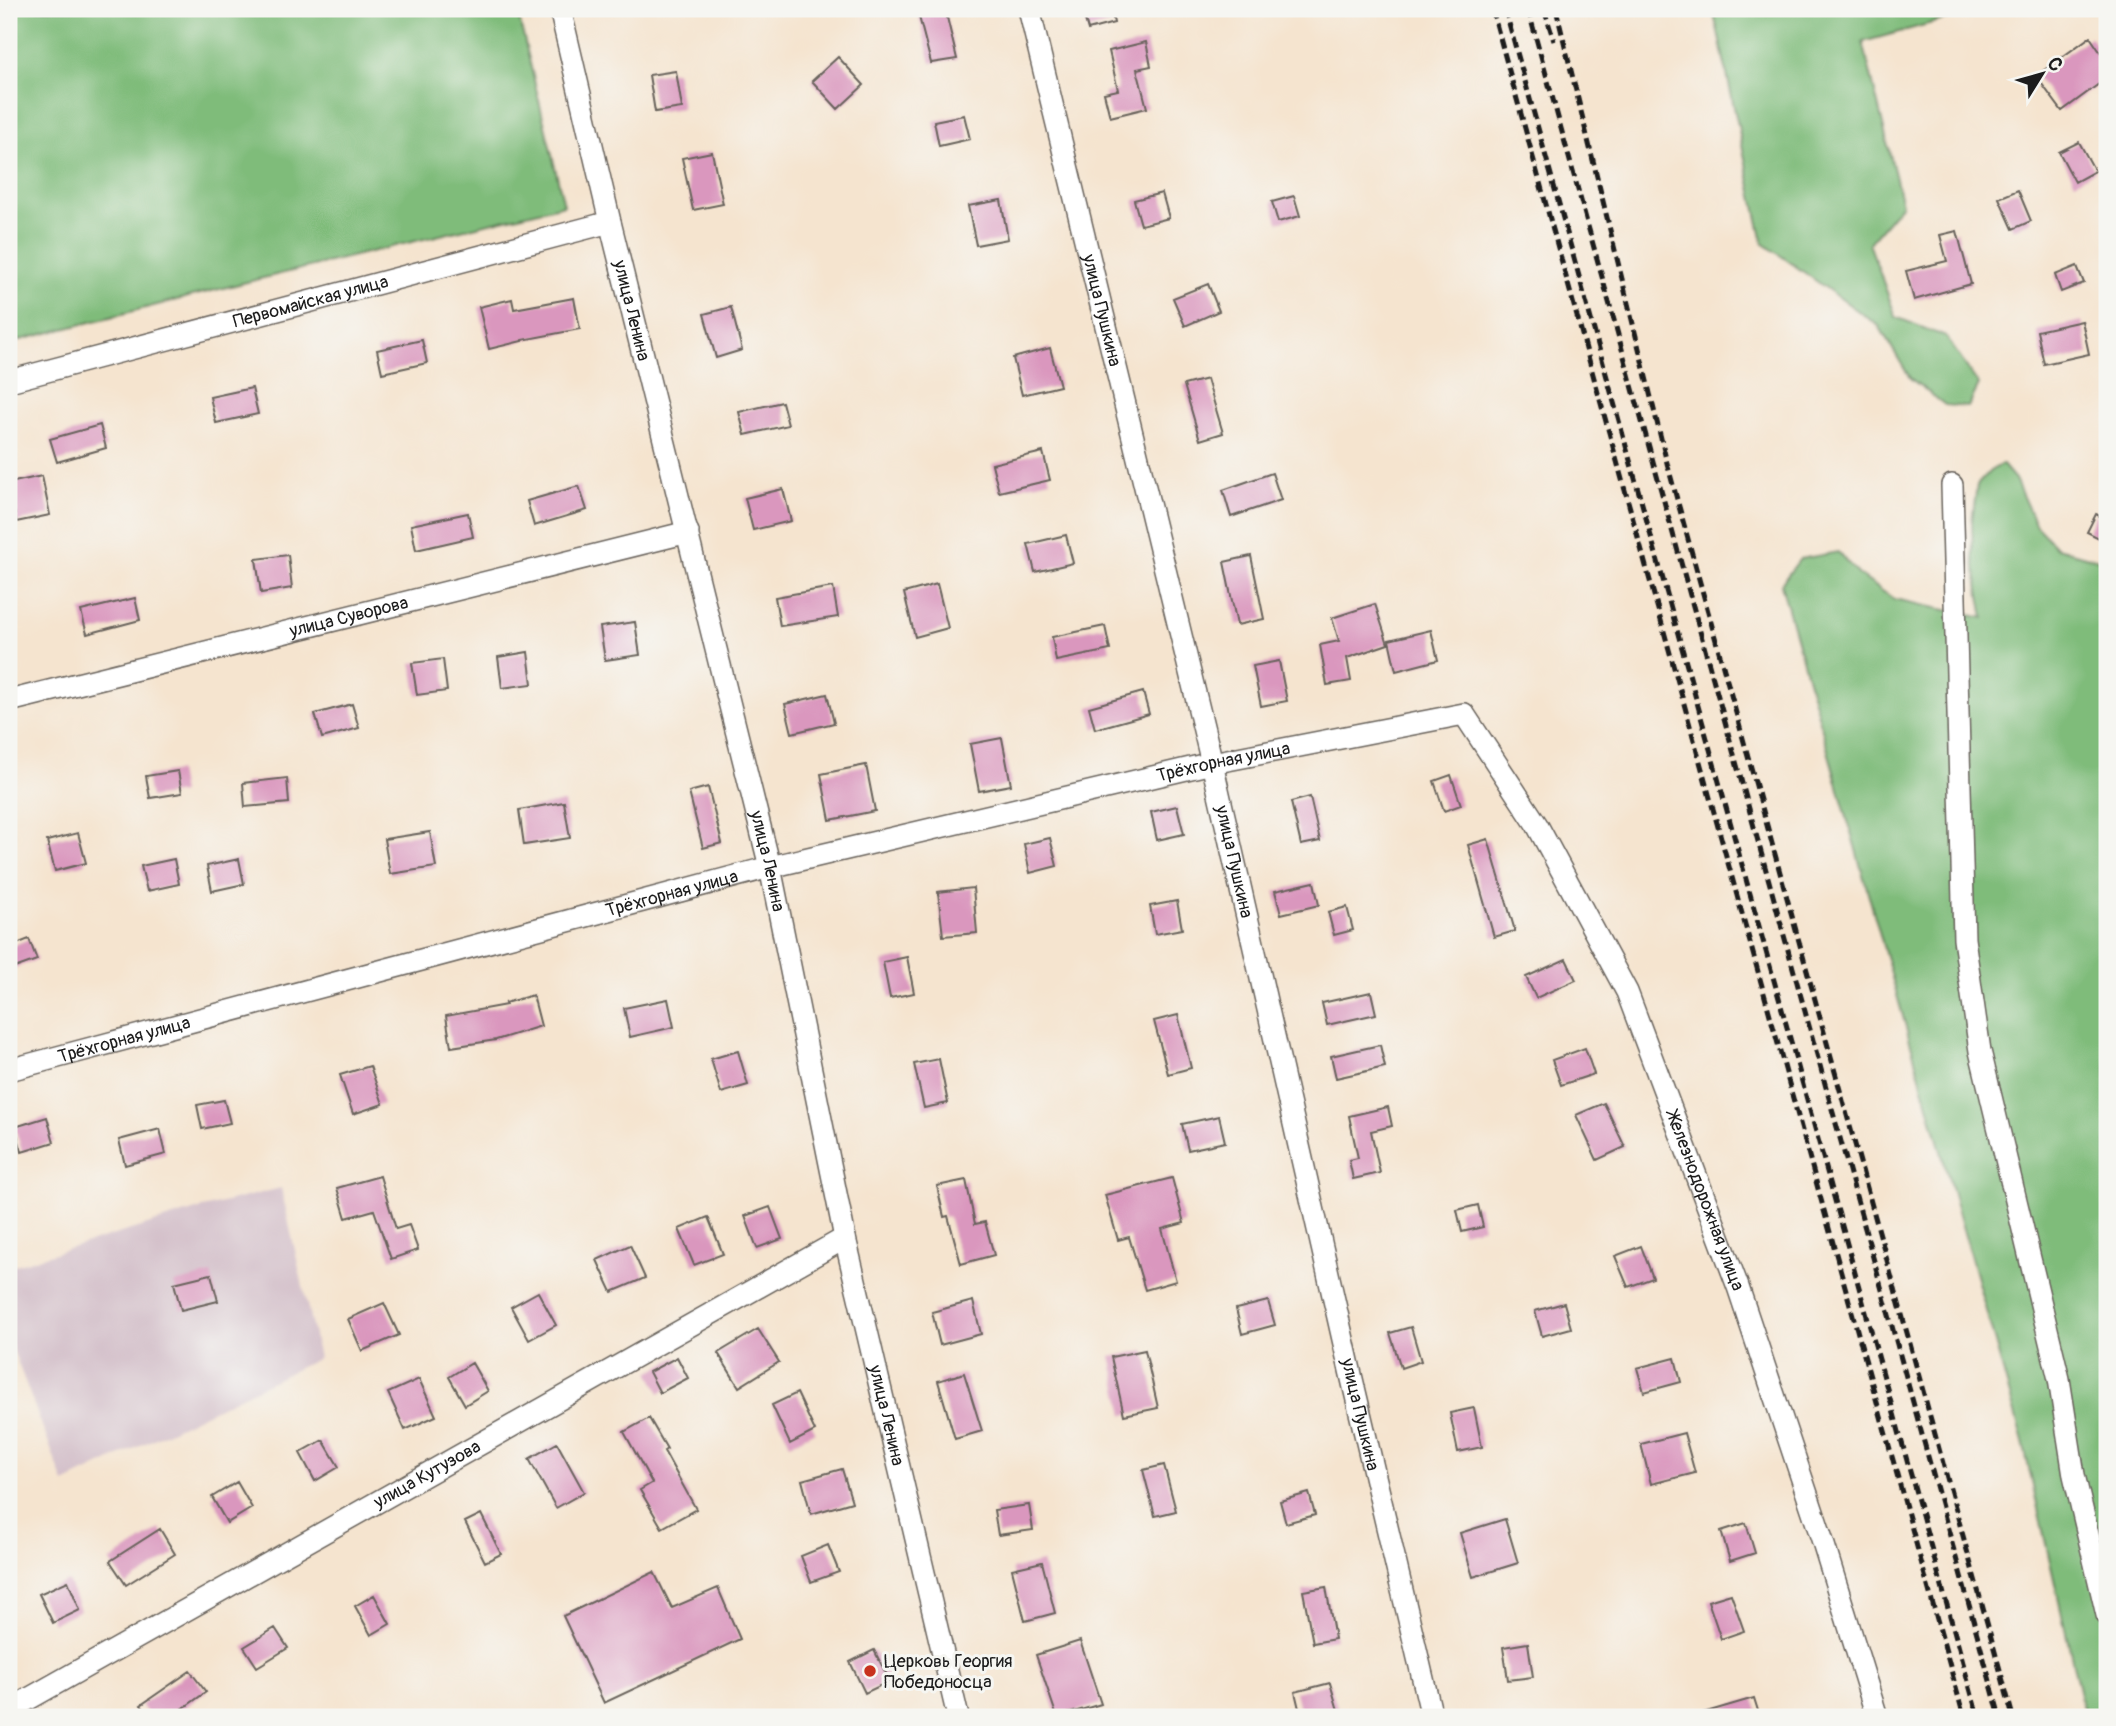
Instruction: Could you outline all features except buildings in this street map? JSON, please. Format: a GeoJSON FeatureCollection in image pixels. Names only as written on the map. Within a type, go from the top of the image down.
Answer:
{"type":"FeatureCollection","features":[{"type":"Feature","properties":{"kind":"street","name":"улица Ленина"},"geometry":{"type":"LineString","coordinates":[[560,9],[770,867],[845,1238],[958,1717]]}},
{"type":"Feature","properties":{"kind":"street","name":"улица Пушкина"},"geometry":{"type":"LineString","coordinates":[[1029,9],[1212,763],[1432,1717]]}},
{"type":"Feature","properties":{"kind":"street","name":"Первомайская улица"},"geometry":{"type":"LineString","coordinates":[[9,381],[610,222]]}},
{"type":"Feature","properties":{"kind":"street"},"geometry":{"type":"LineString","coordinates":[[1952,485],[1964,939],[1980,1051],[2059,1379],[2074,1475],[2107,1615]]}},
{"type":"Feature","properties":{"kind":"street","name":"улица Суворова"},"geometry":{"type":"LineString","coordinates":[[9,701],[688,532]]}},
{"type":"Feature","properties":{"kind":"street","name":"Трёхгорная улица"},"geometry":{"type":"LineString","coordinates":[[9,1070],[770,867],[1212,763],[1464,714]]}},
{"type":"Feature","properties":{"kind":"street","name":"Железнодорожная улица"},"geometry":{"type":"LineString","coordinates":[[1464,714],[1537,825],[1627,992],[1743,1300],[1823,1542],[1877,1717]]}},
{"type":"Feature","properties":{"kind":"street","name":"улица Кутузова"},"geometry":{"type":"LineString","coordinates":[[9,1710],[845,1238]]}},
{"type":"Feature","properties":{"kind":"shaded area"},"geometry":{"type":"Polygon","coordinates":[[[281,1188],[319,1358],[64,1483],[9,1340],[9,1267],[203,1208],[281,1188]]]}},
{"type":"Feature","properties":{"kind":"green space"},"geometry":{"type":"Polygon","coordinates":[[[9,9],[517,9],[564,205],[9,343],[9,9]]]}},
{"type":"Feature","properties":{"kind":"green space"},"geometry":{"type":"Polygon","coordinates":[[[1713,9],[1983,9],[1863,42],[1902,204],[1869,243],[1896,317],[1946,337],[1979,385],[1968,407],[1945,405],[1910,378],[1879,326],[1763,243],[1713,9]]]}},
{"type":"Feature","properties":{"kind":"green space"},"geometry":{"type":"Polygon","coordinates":[[[2002,464],[2015,479],[2036,526],[2057,548],[2107,562],[2107,1717],[2085,1717],[2023,1442],[1781,584],[1800,559],[1838,552],[1859,575],[1894,599],[1984,618],[1973,556],[1972,521],[1977,485],[1990,471],[2002,464]]]}},
{"type":"Feature","properties":{"kind":"railway"},"geometry":{"type":"LineString","coordinates":[[1492,9],[1964,1717]]}},
{"type":"Feature","properties":{"kind":"railway"},"geometry":{"type":"LineString","coordinates":[[1505,9],[1978,1717]]}},
{"type":"Feature","properties":{"kind":"railway"},"geometry":{"type":"LineString","coordinates":[[1528,9],[2000,1717]]}},
{"type":"Feature","properties":{"kind":"railway"},"geometry":{"type":"LineString","coordinates":[[1544,9],[1554,41]]}},
{"type":"Feature","properties":{"kind":"railway"},"geometry":{"type":"LineString","coordinates":[[1556,9],[1667,463],[2013,1717]]}},
{"type":"Feature","properties":{"kind":"place","name":"Церковь Георгия Победоносца"},"geometry":{"type":"Point","coordinates":[870,1671]}}]}
